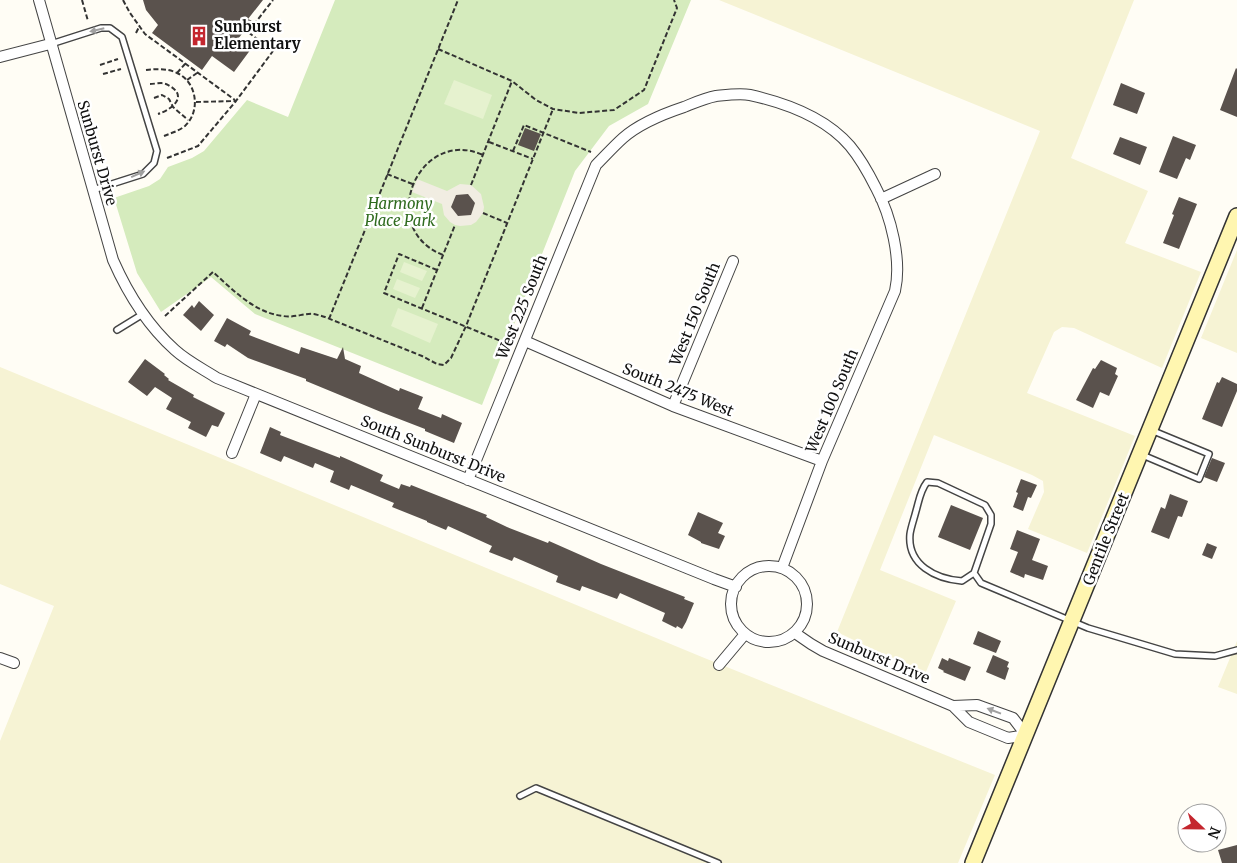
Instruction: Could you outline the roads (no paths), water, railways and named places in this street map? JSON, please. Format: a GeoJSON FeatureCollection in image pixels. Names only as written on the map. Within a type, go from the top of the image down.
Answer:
{"type":"FeatureCollection","features":[{"type":"Feature","properties":{"kind":"main road","name":"Gentile Street"},"geometry":{"type":"LineString","coordinates":[[974,863],[1237,216]]}},
{"type":"Feature","properties":{"kind":"street","name":"Sunburst Drive"},"geometry":{"type":"LineString","coordinates":[[39,0],[113,260],[122,281],[141,311]]}},
{"type":"Feature","properties":{"kind":"street"},"geometry":{"type":"LineString","coordinates":[[0,57],[50,44]]}},
{"type":"Feature","properties":{"kind":"street","name":"West 225 South"},"geometry":{"type":"LineString","coordinates":[[468,480],[596,165],[623,137],[639,126],[713,96],[748,95],[783,104],[825,125],[851,147],[882,199]]}},
{"type":"Feature","properties":{"kind":"street"},"geometry":{"type":"LineString","coordinates":[[882,199],[935,174]]}},
{"type":"Feature","properties":{"kind":"street","name":"West 100 South"},"geometry":{"type":"LineString","coordinates":[[782,568],[822,462],[898,280],[891,226],[882,199]]}},
{"type":"Feature","properties":{"kind":"street","name":"West 150 South"},"geometry":{"type":"LineString","coordinates":[[673,406],[733,261]]}},
{"type":"Feature","properties":{"kind":"street","name":"South Sunburst Drive"},"geometry":{"type":"LineString","coordinates":[[141,311],[154,329],[175,351],[217,378],[705,576],[736,586]]}},
{"type":"Feature","properties":{"kind":"street","name":"South 2475 West"},"geometry":{"type":"LineString","coordinates":[[525,341],[673,406],[822,462]]}},
{"type":"Feature","properties":{"kind":"street"},"geometry":{"type":"LineString","coordinates":[[232,453],[256,394]]}},
{"type":"Feature","properties":{"kind":"street"},"geometry":{"type":"LineString","coordinates":[[772,566],[782,568],[793,575],[802,585],[806,597],[807,610],[803,622],[795,632],[776,642],[754,640],[745,634],[737,624],[732,612],[732,599],[736,586],[751,571],[772,566]]}},
{"type":"Feature","properties":{"kind":"street","name":"Sunburst Drive"},"geometry":{"type":"LineString","coordinates":[[795,632],[810,644],[823,651],[953,706],[969,722],[1008,738],[1026,735],[1015,719],[977,705],[953,706]]}},
{"type":"Feature","properties":{"kind":"street"},"geometry":{"type":"LineString","coordinates":[[719,665],[745,634]]}},
{"type":"Feature","properties":{"kind":"street"},"geometry":{"type":"LineString","coordinates":[[0,658],[14,663]]}},
{"type":"Feature","properties":{"kind":"lane"},"geometry":{"type":"LineString","coordinates":[[50,44],[101,28],[110,28],[122,37],[157,151],[154,163],[143,174],[92,190]]}},
{"type":"Feature","properties":{"kind":"lane"},"geometry":{"type":"LineString","coordinates":[[117,330],[141,311]]}},
{"type":"Feature","properties":{"kind":"lane"},"geometry":{"type":"LineString","coordinates":[[1140,454],[1199,479],[1209,454],[1150,429]]}},
{"type":"Feature","properties":{"kind":"lane"},"geometry":{"type":"LineString","coordinates":[[928,482],[938,483],[986,505],[991,515],[991,524],[974,574],[962,581],[933,574],[923,568],[911,549],[910,534],[922,489],[928,482]]}},
{"type":"Feature","properties":{"kind":"lane"},"geometry":{"type":"LineString","coordinates":[[974,574],[981,583],[1088,628],[1175,654],[1215,656],[1237,650]]}},
{"type":"Feature","properties":{"kind":"lane"},"geometry":{"type":"LineString","coordinates":[[520,796],[536,788],[718,863]]}},
{"type":"Feature","properties":{"kind":"place","name":"Sunburst Elementary"},"geometry":{"type":"Point","coordinates":[199,36]}},
{"type":"Feature","properties":{"kind":"park label","name":"Harmony Place Park"},"geometry":{"type":"Point","coordinates":[400,212]}}]}
